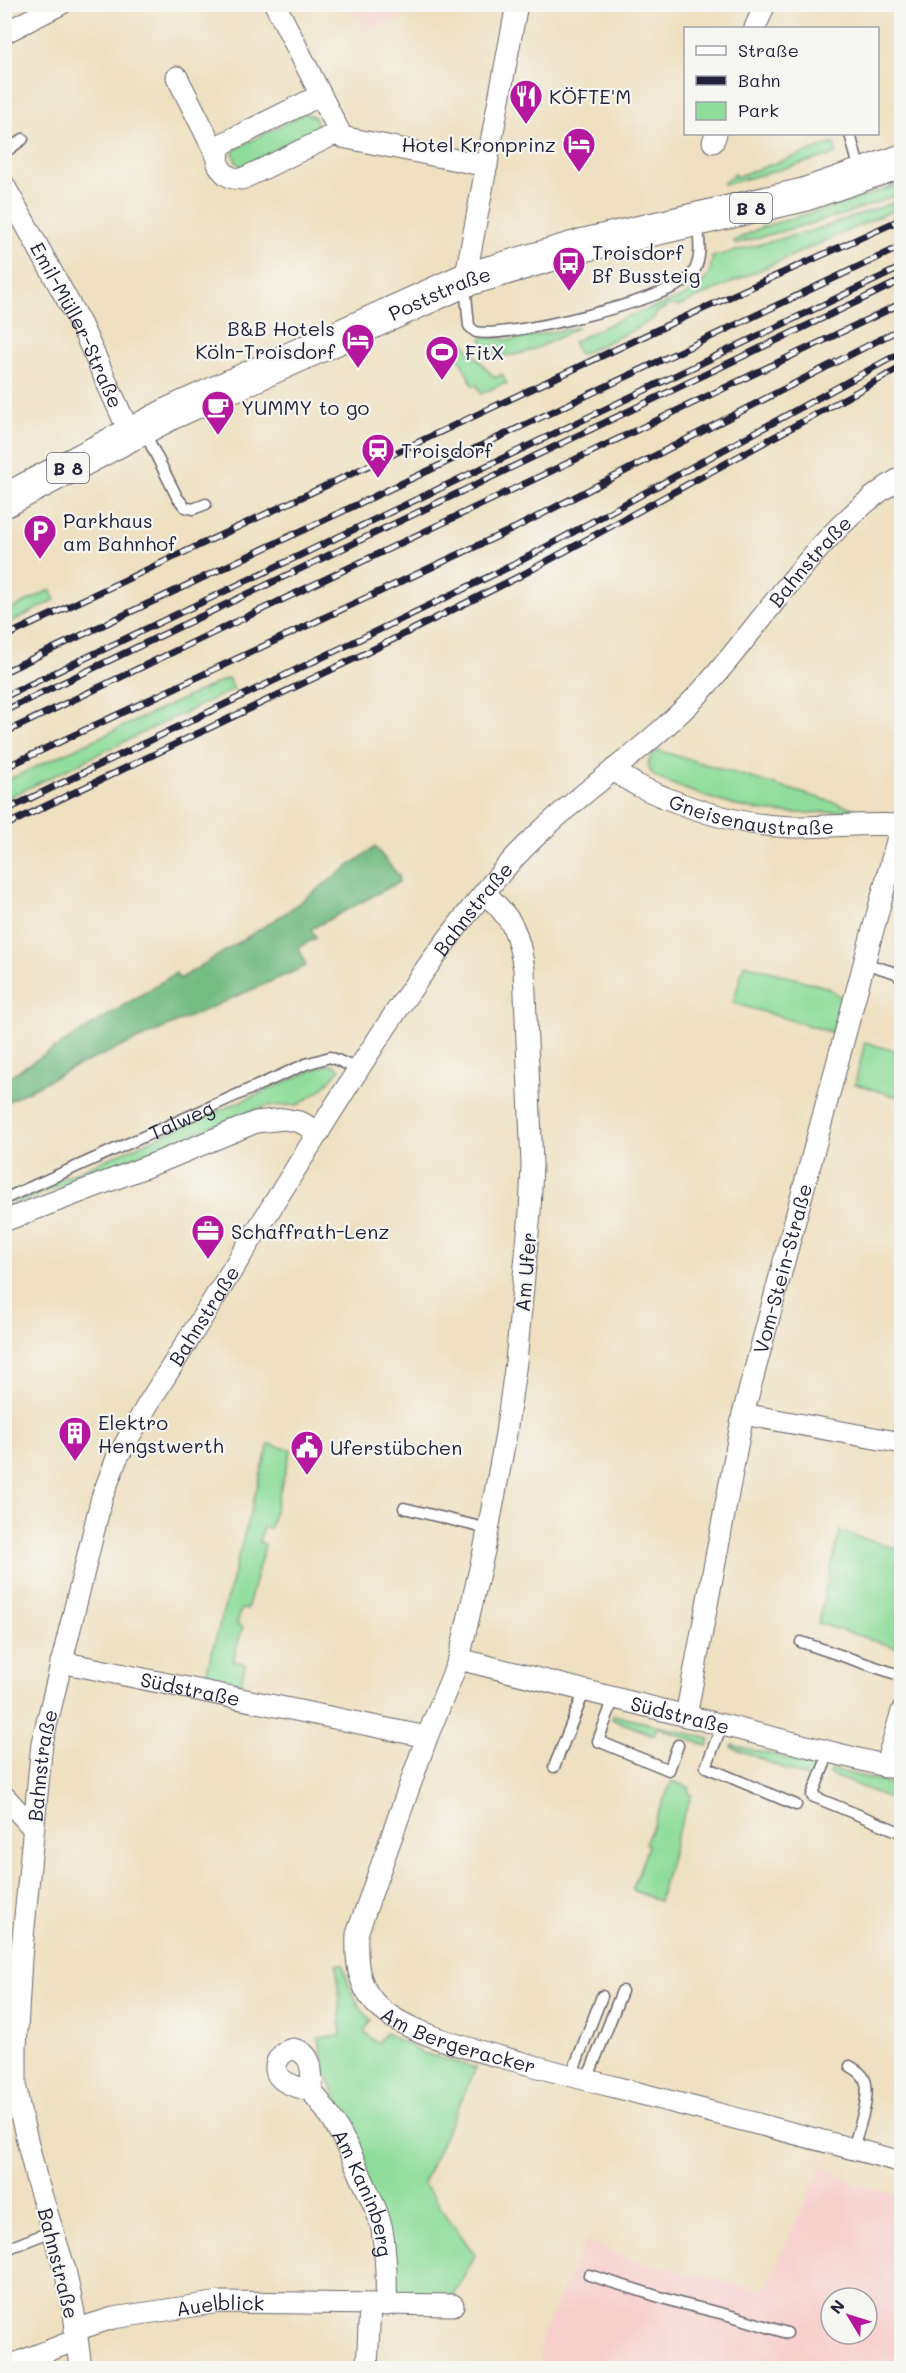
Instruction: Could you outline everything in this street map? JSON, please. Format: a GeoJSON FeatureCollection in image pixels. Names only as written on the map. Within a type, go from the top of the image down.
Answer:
{"type":"FeatureCollection","features":[{"type":"Feature","properties":{"kind":"main road","name":"Poststraße"},"geometry":{"type":"LineString","coordinates":[[4,501],[136,431],[465,280],[584,245],[803,195],[861,177],[902,161]]}},
{"type":"Feature","properties":{"kind":"street"},"geometry":{"type":"LineString","coordinates":[[6,28],[61,4]]}},
{"type":"Feature","properties":{"kind":"street"},"geometry":{"type":"LineString","coordinates":[[274,4],[339,132],[345,139],[487,166]]}},
{"type":"Feature","properties":{"kind":"street"},"geometry":{"type":"LineString","coordinates":[[465,280],[517,4]]}},
{"type":"Feature","properties":{"kind":"street"},"geometry":{"type":"LineString","coordinates":[[755,27],[765,4]]}},
{"type":"Feature","properties":{"kind":"street"},"geometry":{"type":"LineString","coordinates":[[177,78],[217,156],[218,164],[223,172],[234,179],[242,179],[339,132]]}},
{"type":"Feature","properties":{"kind":"street"},"geometry":{"type":"LineString","coordinates":[[217,156],[224,143],[321,95]]}},
{"type":"Feature","properties":{"kind":"street","name":"Emil-Müller-Straße"},"geometry":{"type":"LineString","coordinates":[[4,185],[136,431]]}},
{"type":"Feature","properties":{"kind":"street","name":"Bahnstraße"},"geometry":{"type":"LineString","coordinates":[[81,2368],[64,2270],[37,2181],[16,2088],[16,2048],[42,1743],[102,1497],[117,1458],[148,1404],[358,1069],[409,994],[485,893],[517,856],[544,830],[696,697],[828,540],[875,495],[902,477]]}},
{"type":"Feature","properties":{"kind":"street","name":"Gneisenaustraße"},"geometry":{"type":"LineString","coordinates":[[614,769],[627,781],[665,797],[734,820],[790,827],[901,824]]}},
{"type":"Feature","properties":{"kind":"street","name":"Vom-Stein-Straße"},"geometry":{"type":"LineString","coordinates":[[686,1716],[743,1414],[901,824]]}},
{"type":"Feature","properties":{"kind":"street","name":"Am Ufer"},"geometry":{"type":"LineString","coordinates":[[459,1659],[505,1440],[516,1362],[527,1249],[532,1165],[524,969],[519,937],[511,920],[485,893]]}},
{"type":"Feature","properties":{"kind":"street","name":"Talweg"},"geometry":{"type":"LineString","coordinates":[[4,1221],[256,1122],[284,1119],[300,1122],[319,1132]]}},
{"type":"Feature","properties":{"kind":"street"},"geometry":{"type":"LineString","coordinates":[[743,1414],[902,1443]]}},
{"type":"Feature","properties":{"kind":"street","name":"Südstraße"},"geometry":{"type":"LineString","coordinates":[[459,1659],[893,1769]]}},
{"type":"Feature","properties":{"kind":"street","name":"Am Bergeracker"},"geometry":{"type":"LineString","coordinates":[[459,1659],[427,1737],[357,1934],[356,1961],[366,1991],[375,2003],[387,2013],[431,2036],[579,2078],[902,2162]]}},
{"type":"Feature","properties":{"kind":"street","name":"Südstraße"},"geometry":{"type":"LineString","coordinates":[[61,1662],[427,1737]]}},
{"type":"Feature","properties":{"kind":"street"},"geometry":{"type":"LineString","coordinates":[[893,1769],[902,1711]]}},
{"type":"Feature","properties":{"kind":"street"},"geometry":{"type":"LineString","coordinates":[[4,1796],[33,1828]]}},
{"type":"Feature","properties":{"kind":"street","name":"Am Kaninberg"},"geometry":{"type":"LineString","coordinates":[[311,2091],[344,2136],[381,2227],[385,2252],[378,2305]]}},
{"type":"Feature","properties":{"kind":"street","name":"Auelblick"},"geometry":{"type":"LineString","coordinates":[[4,2368],[113,2318],[220,2302],[453,2305]]}},
{"type":"Feature","properties":{"kind":"street"},"geometry":{"type":"LineString","coordinates":[[367,2368],[378,2305]]}},
{"type":"Feature","properties":{"kind":"lane"},"geometry":{"type":"LineString","coordinates":[[849,135],[861,177]]}},
{"type":"Feature","properties":{"kind":"lane"},"geometry":{"type":"LineString","coordinates":[[4,153],[23,139]]}},
{"type":"Feature","properties":{"kind":"lane"},"geometry":{"type":"LineString","coordinates":[[465,280],[466,314],[472,329],[476,332],[524,330],[662,293],[678,286],[691,276],[698,263],[700,253],[698,220]]}},
{"type":"Feature","properties":{"kind":"lane"},"geometry":{"type":"LineString","coordinates":[[136,431],[185,507],[193,509],[206,504]]}},
{"type":"Feature","properties":{"kind":"lane"},"geometry":{"type":"LineString","coordinates":[[864,963],[896,973],[902,980]]}},
{"type":"Feature","properties":{"kind":"lane","name":"Talweg"},"geometry":{"type":"LineString","coordinates":[[4,1199],[306,1064],[330,1057],[358,1069]]}},
{"type":"Feature","properties":{"kind":"lane"},"geometry":{"type":"LineString","coordinates":[[404,1508],[488,1529]]}},
{"type":"Feature","properties":{"kind":"lane"},"geometry":{"type":"LineString","coordinates":[[801,1642],[902,1676]]}},
{"type":"Feature","properties":{"kind":"lane"},"geometry":{"type":"LineString","coordinates":[[554,1767],[585,1690]]}},
{"type":"Feature","properties":{"kind":"lane"},"geometry":{"type":"LineString","coordinates":[[614,1698],[598,1741],[669,1770],[678,1746]]}},
{"type":"Feature","properties":{"kind":"lane"},"geometry":{"type":"LineString","coordinates":[[722,1725],[706,1767],[796,1805]]}},
{"type":"Feature","properties":{"kind":"lane"},"geometry":{"type":"LineString","coordinates":[[829,1753],[812,1796],[900,1832],[902,1829]]}},
{"type":"Feature","properties":{"kind":"lane"},"geometry":{"type":"LineString","coordinates":[[579,2078],[622,1991]]}},
{"type":"Feature","properties":{"kind":"lane"},"geometry":{"type":"LineString","coordinates":[[579,2078],[602,1996]]}},
{"type":"Feature","properties":{"kind":"lane"},"geometry":{"type":"LineString","coordinates":[[850,2066],[860,2072],[866,2080],[867,2091],[853,2149]]}},
{"type":"Feature","properties":{"kind":"lane"},"geometry":{"type":"LineString","coordinates":[[4,2250],[52,2231]]}},
{"type":"Feature","properties":{"kind":"lane"},"geometry":{"type":"LineString","coordinates":[[589,2275],[786,2333]]}},
{"type":"Feature","properties":{"kind":"shaded area"},"geometry":{"type":"Polygon","coordinates":[[[352,5],[421,5],[365,33],[352,5]]]}},
{"type":"Feature","properties":{"kind":"shaded area"},"geometry":{"type":"Polygon","coordinates":[[[823,2163],[839,2176],[861,2185],[901,2196],[901,2368],[539,2368],[542,2335],[585,2241],[633,2260],[764,2291],[823,2163]]]}},
{"type":"Feature","properties":{"kind":"green space"},"geometry":{"type":"Polygon","coordinates":[[[305,113],[315,117],[318,129],[313,133],[248,166],[242,167],[236,162],[233,153],[235,149],[305,113]]]}},
{"type":"Feature","properties":{"kind":"green space"},"geometry":{"type":"Polygon","coordinates":[[[834,143],[836,154],[724,185],[734,174],[735,177],[834,143]]]}},
{"type":"Feature","properties":{"kind":"green space"},"geometry":{"type":"Polygon","coordinates":[[[895,186],[899,194],[842,215],[735,244],[734,241],[762,227],[895,186]]]}},
{"type":"Feature","properties":{"kind":"green space"},"geometry":{"type":"Polygon","coordinates":[[[901,200],[901,207],[679,306],[671,305],[657,312],[653,319],[579,355],[573,342],[621,319],[689,293],[706,278],[712,257],[818,229],[901,200]]]}},
{"type":"Feature","properties":{"kind":"green space"},"geometry":{"type":"Polygon","coordinates":[[[579,327],[527,352],[513,355],[500,355],[489,350],[481,339],[483,337],[511,340],[579,327]]]}},
{"type":"Feature","properties":{"kind":"green space"},"geometry":{"type":"Polygon","coordinates":[[[458,337],[495,378],[502,374],[507,384],[481,394],[477,385],[473,386],[452,343],[458,337]]]}},
{"type":"Feature","properties":{"kind":"green space"},"geometry":{"type":"Polygon","coordinates":[[[50,590],[55,600],[5,625],[5,612],[50,590]]]}},
{"type":"Feature","properties":{"kind":"green space"},"geometry":{"type":"Polygon","coordinates":[[[228,678],[234,689],[5,799],[5,781],[228,678]]]}},
{"type":"Feature","properties":{"kind":"green space"},"geometry":{"type":"Polygon","coordinates":[[[657,750],[858,810],[788,813],[754,810],[721,802],[653,775],[648,764],[657,750]]]}},
{"type":"Feature","properties":{"kind":"green space"},"geometry":{"type":"Polygon","coordinates":[[[375,847],[399,876],[399,882],[311,929],[316,938],[299,947],[306,966],[68,1070],[5,1103],[5,1079],[176,973],[180,979],[281,916],[375,847]]]}},
{"type":"Feature","properties":{"kind":"green space"},"geometry":{"type":"Polygon","coordinates":[[[744,964],[826,987],[835,992],[842,1000],[834,1033],[733,1003],[744,964]]]}},
{"type":"Feature","properties":{"kind":"green space"},"geometry":{"type":"Polygon","coordinates":[[[865,1042],[901,1053],[901,1098],[855,1084],[865,1042]]]}},
{"type":"Feature","properties":{"kind":"green space"},"geometry":{"type":"Polygon","coordinates":[[[325,1065],[334,1065],[340,1069],[321,1090],[298,1105],[267,1106],[251,1111],[5,1209],[5,1206],[37,1189],[325,1065]]]}},
{"type":"Feature","properties":{"kind":"green space"},"geometry":{"type":"Polygon","coordinates":[[[269,1444],[291,1450],[270,1528],[263,1527],[259,1542],[265,1544],[247,1610],[241,1609],[237,1624],[243,1627],[233,1660],[245,1664],[241,1685],[205,1678],[269,1444]]]}},
{"type":"Feature","properties":{"kind":"green space"},"geometry":{"type":"Polygon","coordinates":[[[840,1531],[901,1550],[900,1649],[818,1623],[840,1531]]]}},
{"type":"Feature","properties":{"kind":"green space"},"geometry":{"type":"Polygon","coordinates":[[[614,1715],[710,1739],[707,1746],[657,1727],[654,1735],[612,1719],[614,1715]]]}},
{"type":"Feature","properties":{"kind":"green space"},"geometry":{"type":"Polygon","coordinates":[[[732,1745],[816,1765],[810,1779],[731,1747],[732,1745]]]}},
{"type":"Feature","properties":{"kind":"green space"},"geometry":{"type":"Polygon","coordinates":[[[831,1769],[901,1786],[901,1803],[829,1774],[831,1769]]]}},
{"type":"Feature","properties":{"kind":"green space"},"geometry":{"type":"Polygon","coordinates":[[[672,1781],[690,1788],[688,1792],[692,1794],[677,1834],[659,1901],[632,1890],[648,1846],[645,1844],[672,1781]]]}},
{"type":"Feature","properties":{"kind":"green space"},"geometry":{"type":"Polygon","coordinates":[[[337,1964],[343,1964],[353,1994],[371,2020],[364,2031],[377,2043],[386,2033],[423,2053],[476,2068],[423,2183],[475,2255],[454,2296],[400,2294],[397,2290],[349,2128],[324,2069],[319,2038],[341,2036],[337,1964]]]}},
{"type":"Feature","properties":{"kind":"railway"},"geometry":{"type":"LineString","coordinates":[[4,637],[674,322],[902,219]]}},
{"type":"Feature","properties":{"kind":"railway"},"geometry":{"type":"LineString","coordinates":[[4,672],[902,246]]}},
{"type":"Feature","properties":{"kind":"railway"},"geometry":{"type":"LineString","coordinates":[[4,697],[902,267]]}},
{"type":"Feature","properties":{"kind":"railway"},"geometry":{"type":"LineString","coordinates":[[4,711],[902,280]]}},
{"type":"Feature","properties":{"kind":"railway"},"geometry":{"type":"LineString","coordinates":[[4,733],[902,303]]}},
{"type":"Feature","properties":{"kind":"railway"},"geometry":{"type":"LineString","coordinates":[[4,768],[515,528],[902,328]]}},
{"type":"Feature","properties":{"kind":"railway"},"geometry":{"type":"LineString","coordinates":[[4,811],[513,565],[902,352]]}},
{"type":"Feature","properties":{"kind":"railway"},"geometry":{"type":"LineString","coordinates":[[4,826],[364,654],[520,576],[902,367]]}},
{"type":"Feature","properties":{"kind":"place","name":"KÖFTE'M"},"geometry":{"type":"Point","coordinates":[526,125]}},
{"type":"Feature","properties":{"kind":"place","name":"Hotel Kronprinz"},"geometry":{"type":"Point","coordinates":[579,173]}},
{"type":"Feature","properties":{"kind":"place","name":"Troisdorf Bf Bussteig"},"geometry":{"type":"Point","coordinates":[569,292]}},
{"type":"Feature","properties":{"kind":"place","name":"B&B Hotels Köln-Troisdorf"},"geometry":{"type":"Point","coordinates":[358,369]}},
{"type":"Feature","properties":{"kind":"place","name":"FitX"},"geometry":{"type":"Point","coordinates":[442,381]}},
{"type":"Feature","properties":{"kind":"place","name":"YUMMY to go"},"geometry":{"type":"Point","coordinates":[218,436]}},
{"type":"Feature","properties":{"kind":"place","name":"Troisdorf"},"geometry":{"type":"Point","coordinates":[378,479]}},
{"type":"Feature","properties":{"kind":"place","name":"Parkhaus am Bahnhof"},"geometry":{"type":"Point","coordinates":[40,560]}},
{"type":"Feature","properties":{"kind":"place","name":"Schaffrath-Lenz"},"geometry":{"type":"Point","coordinates":[208,1260]}},
{"type":"Feature","properties":{"kind":"place","name":"Elektro Hengstwerth"},"geometry":{"type":"Point","coordinates":[75,1462]}},
{"type":"Feature","properties":{"kind":"place","name":"Uferstübchen"},"geometry":{"type":"Point","coordinates":[307,1476]}}]}
